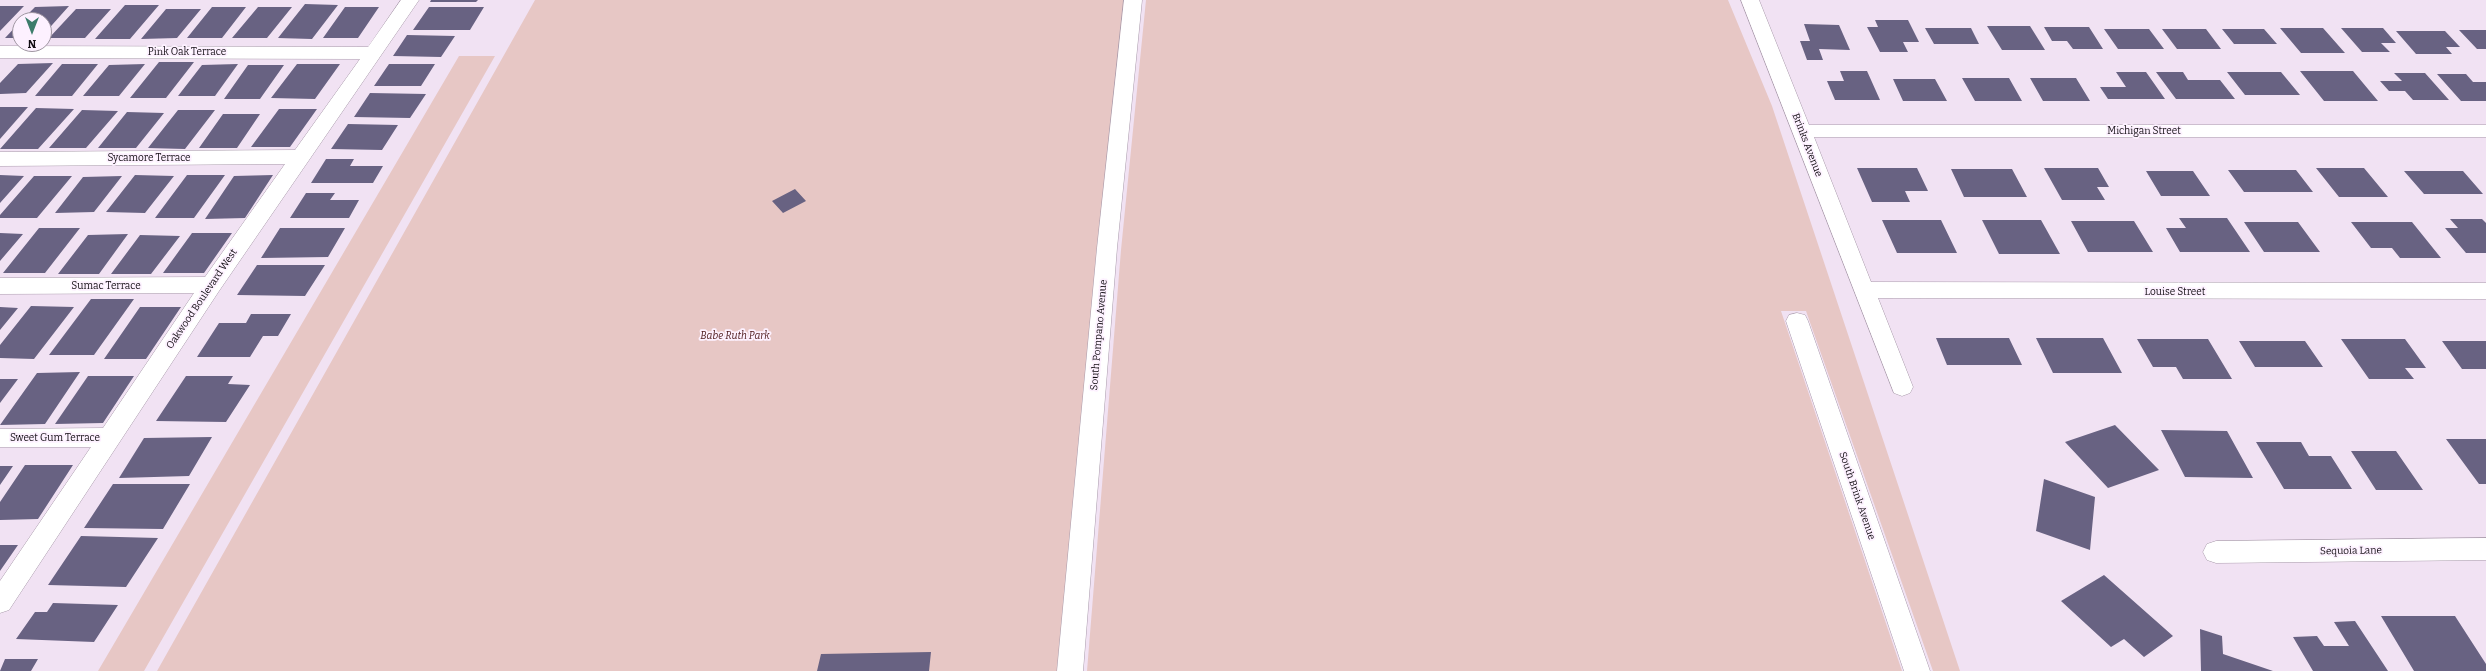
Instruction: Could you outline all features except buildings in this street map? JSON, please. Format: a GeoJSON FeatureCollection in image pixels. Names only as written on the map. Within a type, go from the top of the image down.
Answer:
{"type":"FeatureCollection","features":[{"type":"Feature","properties":{"kind":"street","name":"Oakwood Boulevard West"},"geometry":{"type":"LineString","coordinates":[[0,602],[211,285],[410,0]]}},
{"type":"Feature","properties":{"kind":"street","name":"South Pompano Avenue"},"geometry":{"type":"LineString","coordinates":[[1070,671],[1107,248],[1133,0]]}},
{"type":"Feature","properties":{"kind":"street","name":"Brinks Avenue"},"geometry":{"type":"LineString","coordinates":[[1750,0],[1864,290]]}},
{"type":"Feature","properties":{"kind":"street","name":"Pink Oak Terrace"},"geometry":{"type":"LineString","coordinates":[[0,52],[374,53]]}},
{"type":"Feature","properties":{"kind":"street","name":"Michigan Street"},"geometry":{"type":"LineString","coordinates":[[1802,131],[2486,131]]}},
{"type":"Feature","properties":{"kind":"street","name":"Sycamore Terrace"},"geometry":{"type":"LineString","coordinates":[[0,159],[299,158]]}},
{"type":"Feature","properties":{"kind":"street","name":"Sumac Terrace"},"geometry":{"type":"LineString","coordinates":[[0,286],[211,285]]}},
{"type":"Feature","properties":{"kind":"street","name":"Louise Street"},"geometry":{"type":"LineString","coordinates":[[1864,290],[2486,291]]}},
{"type":"Feature","properties":{"kind":"street"},"geometry":{"type":"LineString","coordinates":[[1864,290],[1902,388]]}},
{"type":"Feature","properties":{"kind":"street","name":"South Brink Avenue"},"geometry":{"type":"LineString","coordinates":[[1797,321],[1917,671]]}},
{"type":"Feature","properties":{"kind":"street","name":"Sweet Gum Terrace"},"geometry":{"type":"LineString","coordinates":[[0,438],[110,437]]}},
{"type":"Feature","properties":{"kind":"street","name":"Sequoia Lane"},"geometry":{"type":"LineString","coordinates":[[2216,552],[2486,549]]}},
{"type":"Feature","properties":{"kind":"green space","name":"Babe Ruth Park"},"geometry":{"type":"Polygon","coordinates":[[[535,0],[1133,0],[1070,671],[157,671],[535,0]]]}},
{"type":"Feature","properties":{"kind":"green space"},"geometry":{"type":"Polygon","coordinates":[[[1146,0],[1728,0],[1772,106],[1960,671],[1933,671],[1806,311],[1781,311],[1902,671],[1087,671],[1121,250],[1146,0]]]}},
{"type":"Feature","properties":{"kind":"green space"},"geometry":{"type":"Polygon","coordinates":[[[459,56],[495,56],[144,671],[98,671],[459,56]]]}}]}
